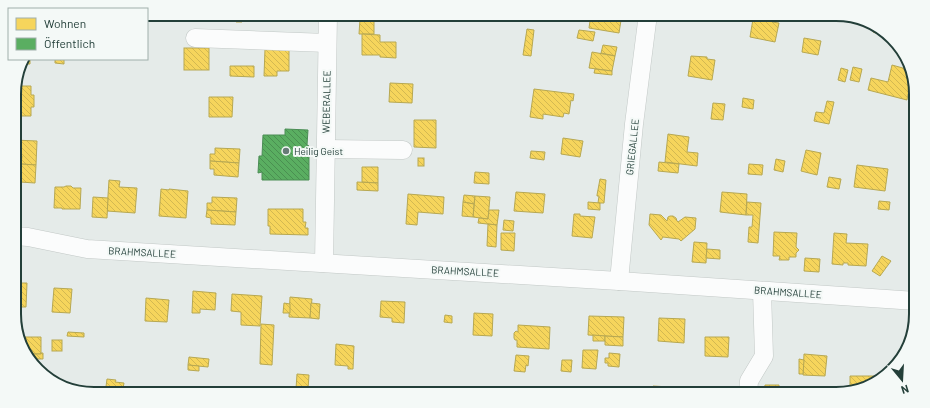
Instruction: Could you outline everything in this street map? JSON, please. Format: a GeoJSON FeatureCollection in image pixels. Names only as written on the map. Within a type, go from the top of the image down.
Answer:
{"type":"FeatureCollection","features":[{"type":"Feature","properties":{"kind":"street","name":"WEBERALLEE"},"geometry":{"type":"LineString","coordinates":[[324,262],[328,21]]}},
{"type":"Feature","properties":{"kind":"street","name":"GRIEGALLEE"},"geometry":{"type":"LineString","coordinates":[[619,281],[634,124],[647,21]]}},
{"type":"Feature","properties":{"kind":"street"},"geometry":{"type":"LineString","coordinates":[[195,38],[327,43]]}},
{"type":"Feature","properties":{"kind":"street"},"geometry":{"type":"LineString","coordinates":[[326,149],[403,150]]}},
{"type":"Feature","properties":{"kind":"street","name":"BRAHMSALLEE"},"geometry":{"type":"LineString","coordinates":[[21,236],[87,249],[324,262],[909,300]]}},
{"type":"Feature","properties":{"kind":"street"},"geometry":{"type":"LineString","coordinates":[[749,387],[749,381],[764,356],[762,290]]}},
{"type":"Feature","properties":{"kind":"building: Wohnen"},"geometry":{"type":"Polygon","coordinates":[[[360,21],[374,21],[374,34],[359,34],[360,21]]]}},
{"type":"Feature","properties":{"kind":"building: Wohnen"},"geometry":{"type":"Polygon","coordinates":[[[590,21],[621,21],[619,33],[589,28],[590,21]]]}},
{"type":"Feature","properties":{"kind":"building: Wohnen"},"geometry":{"type":"Polygon","coordinates":[[[753,21],[772,21],[779,23],[775,42],[750,37],[753,21]]]}},
{"type":"Feature","properties":{"kind":"building: Wohnen"},"geometry":{"type":"Polygon","coordinates":[[[527,29],[534,30],[531,56],[523,55],[527,29]]]}},
{"type":"Feature","properties":{"kind":"building: Wohnen"},"geometry":{"type":"Polygon","coordinates":[[[579,30],[595,32],[593,41],[577,38],[579,30]]]}},
{"type":"Feature","properties":{"kind":"building: Wohnen"},"geometry":{"type":"Polygon","coordinates":[[[362,34],[380,35],[380,42],[396,42],[396,58],[380,57],[380,55],[362,55],[362,34]]]}},
{"type":"Feature","properties":{"kind":"building: Wohnen"},"geometry":{"type":"Polygon","coordinates":[[[804,38],[821,41],[818,55],[802,52],[804,38]]]}},
{"type":"Feature","properties":{"kind":"building: Wohnen"},"geometry":{"type":"Polygon","coordinates":[[[603,45],[617,47],[615,56],[601,53],[603,45]]]}},
{"type":"Feature","properties":{"kind":"building: Wohnen"},"geometry":{"type":"Polygon","coordinates":[[[184,48],[209,48],[209,70],[184,70],[184,48]]]}},
{"type":"Feature","properties":{"kind":"building: Wohnen"},"geometry":{"type":"Polygon","coordinates":[[[265,49],[289,49],[289,71],[277,71],[277,76],[264,76],[265,49]]]}},
{"type":"Feature","properties":{"kind":"building: Wohnen"},"geometry":{"type":"Polygon","coordinates":[[[592,52],[615,56],[612,71],[589,68],[592,52]]]}},
{"type":"Feature","properties":{"kind":"building: Wohnen"},"geometry":{"type":"Polygon","coordinates":[[[691,56],[707,57],[707,59],[715,60],[712,80],[688,76],[691,56]]]}},
{"type":"Feature","properties":{"kind":"building: Wohnen"},"geometry":{"type":"Polygon","coordinates":[[[55,60],[64,60],[64,64],[55,63],[55,60]]]}},
{"type":"Feature","properties":{"kind":"building: Wohnen"},"geometry":{"type":"Polygon","coordinates":[[[892,65],[904,68],[907,75],[909,94],[907,100],[868,90],[871,78],[888,82],[892,65]]]}},
{"type":"Feature","properties":{"kind":"building: Wohnen"},"geometry":{"type":"Polygon","coordinates":[[[230,66],[254,66],[254,77],[230,76],[230,66]]]}},
{"type":"Feature","properties":{"kind":"building: Wohnen"},"geometry":{"type":"Polygon","coordinates":[[[853,67],[862,69],[859,82],[850,80],[853,67]]]}},
{"type":"Feature","properties":{"kind":"building: Wohnen"},"geometry":{"type":"Polygon","coordinates":[[[841,68],[848,70],[845,82],[838,80],[841,68]]]}},
{"type":"Feature","properties":{"kind":"building: Wohnen"},"geometry":{"type":"Polygon","coordinates":[[[595,69],[612,71],[612,75],[594,73],[595,69]]]}},
{"type":"Feature","properties":{"kind":"building: Wohnen"},"geometry":{"type":"Polygon","coordinates":[[[390,83],[413,84],[412,103],[389,102],[390,83]]]}},
{"type":"Feature","properties":{"kind":"building: Wohnen"},"geometry":{"type":"Polygon","coordinates":[[[22,86],[31,86],[31,95],[34,95],[34,107],[31,107],[31,116],[21,116],[22,86]]]}},
{"type":"Feature","properties":{"kind":"building: Wohnen"},"geometry":{"type":"Polygon","coordinates":[[[534,89],[574,94],[573,101],[571,100],[569,114],[564,113],[563,117],[543,114],[543,119],[530,117],[534,89]]]}},
{"type":"Feature","properties":{"kind":"building: Wohnen"},"geometry":{"type":"Polygon","coordinates":[[[209,97],[233,97],[232,117],[209,117],[209,97]]]}},
{"type":"Feature","properties":{"kind":"building: Wohnen"},"geometry":{"type":"Polygon","coordinates":[[[743,98],[754,100],[753,109],[742,107],[743,98]]]}},
{"type":"Feature","properties":{"kind":"building: Wohnen"},"geometry":{"type":"Polygon","coordinates":[[[827,101],[834,102],[829,124],[814,121],[816,112],[824,113],[827,101]]]}},
{"type":"Feature","properties":{"kind":"building: Wohnen"},"geometry":{"type":"Polygon","coordinates":[[[713,103],[725,104],[723,120],[711,119],[713,103]]]}},
{"type":"Feature","properties":{"kind":"building: Wohnen"},"geometry":{"type":"Polygon","coordinates":[[[414,120],[436,120],[436,148],[414,147],[414,120]]]}},
{"type":"Feature","properties":{"kind":"building: Wohnen"},"geometry":{"type":"Polygon","coordinates":[[[668,134],[689,137],[687,152],[698,153],[697,166],[665,162],[668,134]]]}},
{"type":"Feature","properties":{"kind":"building: Wohnen"},"geometry":{"type":"Polygon","coordinates":[[[563,138],[583,141],[580,157],[561,154],[563,138]]]}},
{"type":"Feature","properties":{"kind":"building: Wohnen"},"geometry":{"type":"Polygon","coordinates":[[[21,140],[37,141],[36,165],[21,164],[21,140]]]}},
{"type":"Feature","properties":{"kind":"building: Wohnen"},"geometry":{"type":"Polygon","coordinates":[[[215,148],[240,149],[239,163],[210,161],[210,154],[215,154],[215,148]]]}},
{"type":"Feature","properties":{"kind":"building: Wohnen"},"geometry":{"type":"Polygon","coordinates":[[[806,150],[821,153],[817,175],[801,171],[806,150]]]}},
{"type":"Feature","properties":{"kind":"building: Wohnen"},"geometry":{"type":"Polygon","coordinates":[[[531,151],[545,152],[544,160],[530,158],[531,151]]]}},
{"type":"Feature","properties":{"kind":"building: Wohnen"},"geometry":{"type":"Polygon","coordinates":[[[418,158],[424,158],[424,166],[418,166],[418,158]]]}},
{"type":"Feature","properties":{"kind":"building: Wohnen"},"geometry":{"type":"Polygon","coordinates":[[[776,159],[785,161],[783,172],[774,170],[776,159]]]}},
{"type":"Feature","properties":{"kind":"building: Wohnen"},"geometry":{"type":"Polygon","coordinates":[[[210,161],[239,163],[238,177],[214,175],[214,169],[210,169],[210,161]]]}},
{"type":"Feature","properties":{"kind":"building: Wohnen"},"geometry":{"type":"Polygon","coordinates":[[[659,162],[679,164],[678,173],[658,171],[659,162]]]}},
{"type":"Feature","properties":{"kind":"building: Wohnen"},"geometry":{"type":"Polygon","coordinates":[[[21,164],[36,165],[35,183],[21,182],[21,164]]]}},
{"type":"Feature","properties":{"kind":"building: Wohnen"},"geometry":{"type":"Polygon","coordinates":[[[749,164],[763,165],[762,175],[748,174],[749,164]]]}},
{"type":"Feature","properties":{"kind":"building: Wohnen"},"geometry":{"type":"Polygon","coordinates":[[[857,165],[888,169],[885,191],[854,187],[857,165]]]}},
{"type":"Feature","properties":{"kind":"building: Wohnen"},"geometry":{"type":"Polygon","coordinates":[[[362,167],[378,167],[378,183],[362,182],[362,167]]]}},
{"type":"Feature","properties":{"kind":"building: Wohnen"},"geometry":{"type":"Polygon","coordinates":[[[475,172],[489,173],[489,184],[474,183],[475,172]]]}},
{"type":"Feature","properties":{"kind":"building: Wohnen"},"geometry":{"type":"Polygon","coordinates":[[[829,177],[841,179],[839,189],[827,187],[829,177]]]}},
{"type":"Feature","properties":{"kind":"building: Wohnen"},"geometry":{"type":"Polygon","coordinates":[[[600,179],[606,180],[604,203],[598,203],[599,196],[597,195],[600,179]]]}},
{"type":"Feature","properties":{"kind":"building: Wohnen"},"geometry":{"type":"Polygon","coordinates":[[[109,180],[120,181],[119,187],[137,188],[135,213],[107,211],[109,180]]]}},
{"type":"Feature","properties":{"kind":"building: Wohnen"},"geometry":{"type":"Polygon","coordinates":[[[357,182],[378,183],[378,191],[357,190],[357,182]]]}},
{"type":"Feature","properties":{"kind":"building: Wohnen"},"geometry":{"type":"Polygon","coordinates":[[[66,186],[81,188],[80,209],[54,208],[55,187],[66,186]]]}},
{"type":"Feature","properties":{"kind":"building: Wohnen"},"geometry":{"type":"Polygon","coordinates":[[[161,189],[188,191],[186,218],[159,216],[161,189]]]}},
{"type":"Feature","properties":{"kind":"building: Wohnen"},"geometry":{"type":"Polygon","coordinates":[[[516,192],[545,194],[543,213],[514,211],[516,192]]]}},
{"type":"Feature","properties":{"kind":"building: Wohnen"},"geometry":{"type":"Polygon","coordinates":[[[722,192],[747,194],[746,215],[720,212],[722,192]]]}},
{"type":"Feature","properties":{"kind":"building: Wohnen"},"geometry":{"type":"Polygon","coordinates":[[[408,194],[444,197],[443,214],[418,212],[417,225],[406,224],[408,194]]]}},
{"type":"Feature","properties":{"kind":"building: Wohnen"},"geometry":{"type":"Polygon","coordinates":[[[464,195],[475,196],[474,204],[463,202],[464,195]]]}},
{"type":"Feature","properties":{"kind":"building: Wohnen"},"geometry":{"type":"Polygon","coordinates":[[[475,196],[490,197],[488,219],[473,217],[475,196]]]}},
{"type":"Feature","properties":{"kind":"building: Wohnen"},"geometry":{"type":"Polygon","coordinates":[[[93,197],[108,198],[107,218],[92,217],[93,197]]]}},
{"type":"Feature","properties":{"kind":"building: Wohnen"},"geometry":{"type":"Polygon","coordinates":[[[212,197],[237,198],[236,212],[207,210],[207,203],[212,203],[212,197]]]}},
{"type":"Feature","properties":{"kind":"building: Wohnen"},"geometry":{"type":"Polygon","coordinates":[[[879,201],[890,202],[889,210],[878,209],[879,201]]]}},
{"type":"Feature","properties":{"kind":"building: Wohnen"},"geometry":{"type":"Polygon","coordinates":[[[463,202],[474,204],[473,217],[462,216],[463,202]]]}},
{"type":"Feature","properties":{"kind":"building: Wohnen"},"geometry":{"type":"Polygon","coordinates":[[[588,202],[600,203],[600,210],[588,209],[588,202]]]}},
{"type":"Feature","properties":{"kind":"building: Wohnen"},"geometry":{"type":"Polygon","coordinates":[[[747,202],[761,203],[758,243],[748,242],[749,227],[752,227],[753,215],[746,215],[747,202]]]}},
{"type":"Feature","properties":{"kind":"building: Wohnen"},"geometry":{"type":"Polygon","coordinates":[[[268,209],[303,209],[303,222],[306,222],[305,228],[308,228],[308,235],[270,234],[270,226],[268,226],[268,209]]]}},
{"type":"Feature","properties":{"kind":"building: Wohnen"},"geometry":{"type":"Polygon","coordinates":[[[207,210],[236,212],[235,225],[211,224],[211,218],[206,217],[207,210]]]}},
{"type":"Feature","properties":{"kind":"building: Wohnen"},"geometry":{"type":"Polygon","coordinates":[[[489,210],[499,210],[497,225],[478,223],[479,218],[488,219],[489,210]]]}},
{"type":"Feature","properties":{"kind":"building: Wohnen"},"geometry":{"type":"Polygon","coordinates":[[[574,214],[595,217],[592,238],[572,236],[574,214]]]}},
{"type":"Feature","properties":{"kind":"building: Wohnen"},"geometry":{"type":"Polygon","coordinates":[[[650,214],[661,215],[667,221],[668,217],[673,216],[678,222],[685,217],[696,218],[695,229],[681,241],[679,239],[663,237],[661,240],[649,225],[650,214]]]}},
{"type":"Feature","properties":{"kind":"building: Wohnen"},"geometry":{"type":"Polygon","coordinates":[[[504,220],[514,221],[513,231],[503,230],[504,220]]]}},
{"type":"Feature","properties":{"kind":"building: Wohnen"},"geometry":{"type":"Polygon","coordinates":[[[488,224],[497,225],[496,247],[487,246],[488,224]]]}},
{"type":"Feature","properties":{"kind":"building: Wohnen"},"geometry":{"type":"Polygon","coordinates":[[[774,232],[797,233],[796,247],[799,250],[796,253],[796,257],[789,257],[789,260],[779,260],[780,256],[773,256],[774,232]]]}},
{"type":"Feature","properties":{"kind":"building: Wohnen"},"geometry":{"type":"Polygon","coordinates":[[[501,233],[515,233],[514,251],[501,250],[501,233]]]}},
{"type":"Feature","properties":{"kind":"building: Wohnen"},"geometry":{"type":"Polygon","coordinates":[[[834,233],[847,234],[846,243],[868,244],[866,266],[848,265],[848,263],[843,263],[843,265],[832,264],[834,233]]]}},
{"type":"Feature","properties":{"kind":"building: Wohnen"},"geometry":{"type":"Polygon","coordinates":[[[694,242],[707,243],[706,263],[692,262],[694,242]]]}},
{"type":"Feature","properties":{"kind":"building: Wohnen"},"geometry":{"type":"Polygon","coordinates":[[[707,249],[720,250],[720,259],[706,258],[707,249]]]}},
{"type":"Feature","properties":{"kind":"building: Wohnen"},"geometry":{"type":"Polygon","coordinates":[[[882,256],[891,261],[880,276],[872,271],[882,256]]]}},
{"type":"Feature","properties":{"kind":"building: Wohnen"},"geometry":{"type":"Polygon","coordinates":[[[805,258],[820,259],[819,272],[804,271],[805,258]]]}},
{"type":"Feature","properties":{"kind":"building: Wohnen"},"geometry":{"type":"Polygon","coordinates":[[[21,283],[27,283],[26,307],[21,307],[21,283]]]}},
{"type":"Feature","properties":{"kind":"building: Wohnen"},"geometry":{"type":"Polygon","coordinates":[[[54,288],[72,289],[70,313],[52,312],[54,288]]]}},
{"type":"Feature","properties":{"kind":"building: Wohnen"},"geometry":{"type":"Polygon","coordinates":[[[193,291],[216,293],[215,310],[200,309],[200,313],[192,313],[193,291]]]}},
{"type":"Feature","properties":{"kind":"building: Wohnen"},"geometry":{"type":"Polygon","coordinates":[[[232,294],[262,296],[260,326],[241,325],[241,312],[231,311],[232,294]]]}},
{"type":"Feature","properties":{"kind":"building: Wohnen"},"geometry":{"type":"Polygon","coordinates":[[[290,297],[312,299],[310,318],[289,317],[290,297]]]}},
{"type":"Feature","properties":{"kind":"building: Wohnen"},"geometry":{"type":"Polygon","coordinates":[[[146,298],[169,300],[167,322],[145,321],[146,298]]]}},
{"type":"Feature","properties":{"kind":"building: Wohnen"},"geometry":{"type":"Polygon","coordinates":[[[381,301],[405,302],[404,323],[392,322],[392,318],[380,317],[381,301]]]}},
{"type":"Feature","properties":{"kind":"building: Wohnen"},"geometry":{"type":"Polygon","coordinates":[[[284,303],[290,304],[290,313],[283,313],[284,303]]]}},
{"type":"Feature","properties":{"kind":"building: Wohnen"},"geometry":{"type":"Polygon","coordinates":[[[311,303],[320,304],[319,319],[310,318],[311,303]]]}},
{"type":"Feature","properties":{"kind":"building: Wohnen"},"geometry":{"type":"Polygon","coordinates":[[[474,313],[493,314],[492,336],[473,335],[474,313]]]}},
{"type":"Feature","properties":{"kind":"building: Wohnen"},"geometry":{"type":"Polygon","coordinates":[[[445,315],[452,316],[452,323],[444,322],[445,315]]]}},
{"type":"Feature","properties":{"kind":"building: Wohnen"},"geometry":{"type":"Polygon","coordinates":[[[589,316],[624,317],[623,337],[588,335],[589,316]]]}},
{"type":"Feature","properties":{"kind":"building: Wohnen"},"geometry":{"type":"Polygon","coordinates":[[[659,318],[685,319],[684,343],[658,341],[659,318]]]}},
{"type":"Feature","properties":{"kind":"building: Wohnen"},"geometry":{"type":"Polygon","coordinates":[[[261,324],[274,325],[272,365],[260,364],[261,324]]]}},
{"type":"Feature","properties":{"kind":"building: Wohnen"},"geometry":{"type":"Polygon","coordinates":[[[518,325],[550,327],[549,349],[517,347],[517,340],[514,338],[514,333],[516,331],[518,332],[518,325]]]}},
{"type":"Feature","properties":{"kind":"building: Wohnen"},"geometry":{"type":"Polygon","coordinates":[[[68,332],[84,333],[84,337],[67,336],[68,332]]]}},
{"type":"Feature","properties":{"kind":"building: Wohnen"},"geometry":{"type":"Polygon","coordinates":[[[593,335],[605,336],[605,341],[593,341],[593,335]]]}},
{"type":"Feature","properties":{"kind":"building: Wohnen"},"geometry":{"type":"Polygon","coordinates":[[[605,336],[623,337],[623,346],[605,345],[605,336]]]}},
{"type":"Feature","properties":{"kind":"building: Wohnen"},"geometry":{"type":"Polygon","coordinates":[[[41,337],[41,354],[34,354],[25,338],[41,337]]]}},
{"type":"Feature","properties":{"kind":"building: Wohnen"},"geometry":{"type":"Polygon","coordinates":[[[705,337],[729,337],[728,357],[705,356],[705,337]]]}},
{"type":"Feature","properties":{"kind":"building: Wohnen"},"geometry":{"type":"Polygon","coordinates":[[[52,340],[62,340],[62,351],[52,351],[52,340]]]}},
{"type":"Feature","properties":{"kind":"building: Wohnen"},"geometry":{"type":"Polygon","coordinates":[[[336,344],[354,346],[353,369],[348,369],[348,366],[335,365],[336,344]]]}},
{"type":"Feature","properties":{"kind":"building: Wohnen"},"geometry":{"type":"Polygon","coordinates":[[[583,350],[598,350],[596,369],[582,368],[583,350]]]}},
{"type":"Feature","properties":{"kind":"building: Wohnen"},"geometry":{"type":"Polygon","coordinates":[[[43,353],[43,359],[37,359],[34,354],[43,353]]]}},
{"type":"Feature","properties":{"kind":"building: Wohnen"},"geometry":{"type":"Polygon","coordinates":[[[609,353],[620,354],[619,367],[608,366],[608,363],[605,363],[605,358],[609,358],[609,353]]]}},
{"type":"Feature","properties":{"kind":"building: Wohnen"},"geometry":{"type":"Polygon","coordinates":[[[804,354],[827,356],[825,376],[803,375],[804,354]]]}},
{"type":"Feature","properties":{"kind":"building: Wohnen"},"geometry":{"type":"Polygon","coordinates":[[[516,355],[529,356],[528,366],[526,365],[525,372],[514,371],[516,355]]]}},
{"type":"Feature","properties":{"kind":"building: Wohnen"},"geometry":{"type":"Polygon","coordinates":[[[189,357],[209,359],[208,367],[188,365],[189,357]]]}},
{"type":"Feature","properties":{"kind":"building: Wohnen"},"geometry":{"type":"Polygon","coordinates":[[[799,359],[804,360],[803,374],[799,374],[799,359]]]}},
{"type":"Feature","properties":{"kind":"building: Wohnen"},"geometry":{"type":"Polygon","coordinates":[[[562,360],[572,360],[571,372],[561,371],[562,360]]]}},
{"type":"Feature","properties":{"kind":"building: Wohnen"},"geometry":{"type":"Polygon","coordinates":[[[188,365],[199,366],[199,371],[188,370],[188,365]]]}},
{"type":"Feature","properties":{"kind":"building: Wohnen"},"geometry":{"type":"Polygon","coordinates":[[[297,374],[309,375],[308,387],[296,387],[297,374]]]}},
{"type":"Feature","properties":{"kind":"building: Wohnen"},"geometry":{"type":"Polygon","coordinates":[[[850,376],[874,376],[859,383],[850,386],[850,376]]]}},
{"type":"Feature","properties":{"kind":"building: Wohnen"},"geometry":{"type":"Polygon","coordinates":[[[107,379],[124,383],[123,387],[106,387],[107,379]]]}},
{"type":"Feature","properties":{"kind":"building: Wohnen"},"geometry":{"type":"Polygon","coordinates":[[[765,385],[779,385],[779,387],[765,387],[765,385]]]}},
{"type":"Feature","properties":{"kind":"building: Öffentlich","name":"Heilig Geist"},"geometry":{"type":"Polygon","coordinates":[[[285,129],[308,130],[307,145],[309,146],[309,180],[262,180],[262,172],[258,173],[259,156],[262,156],[263,135],[285,135],[285,129]]]}},
{"type":"Feature","properties":{"kind":"place","name":"Heilig Geist"},"geometry":{"type":"Point","coordinates":[286,151]}}]}
